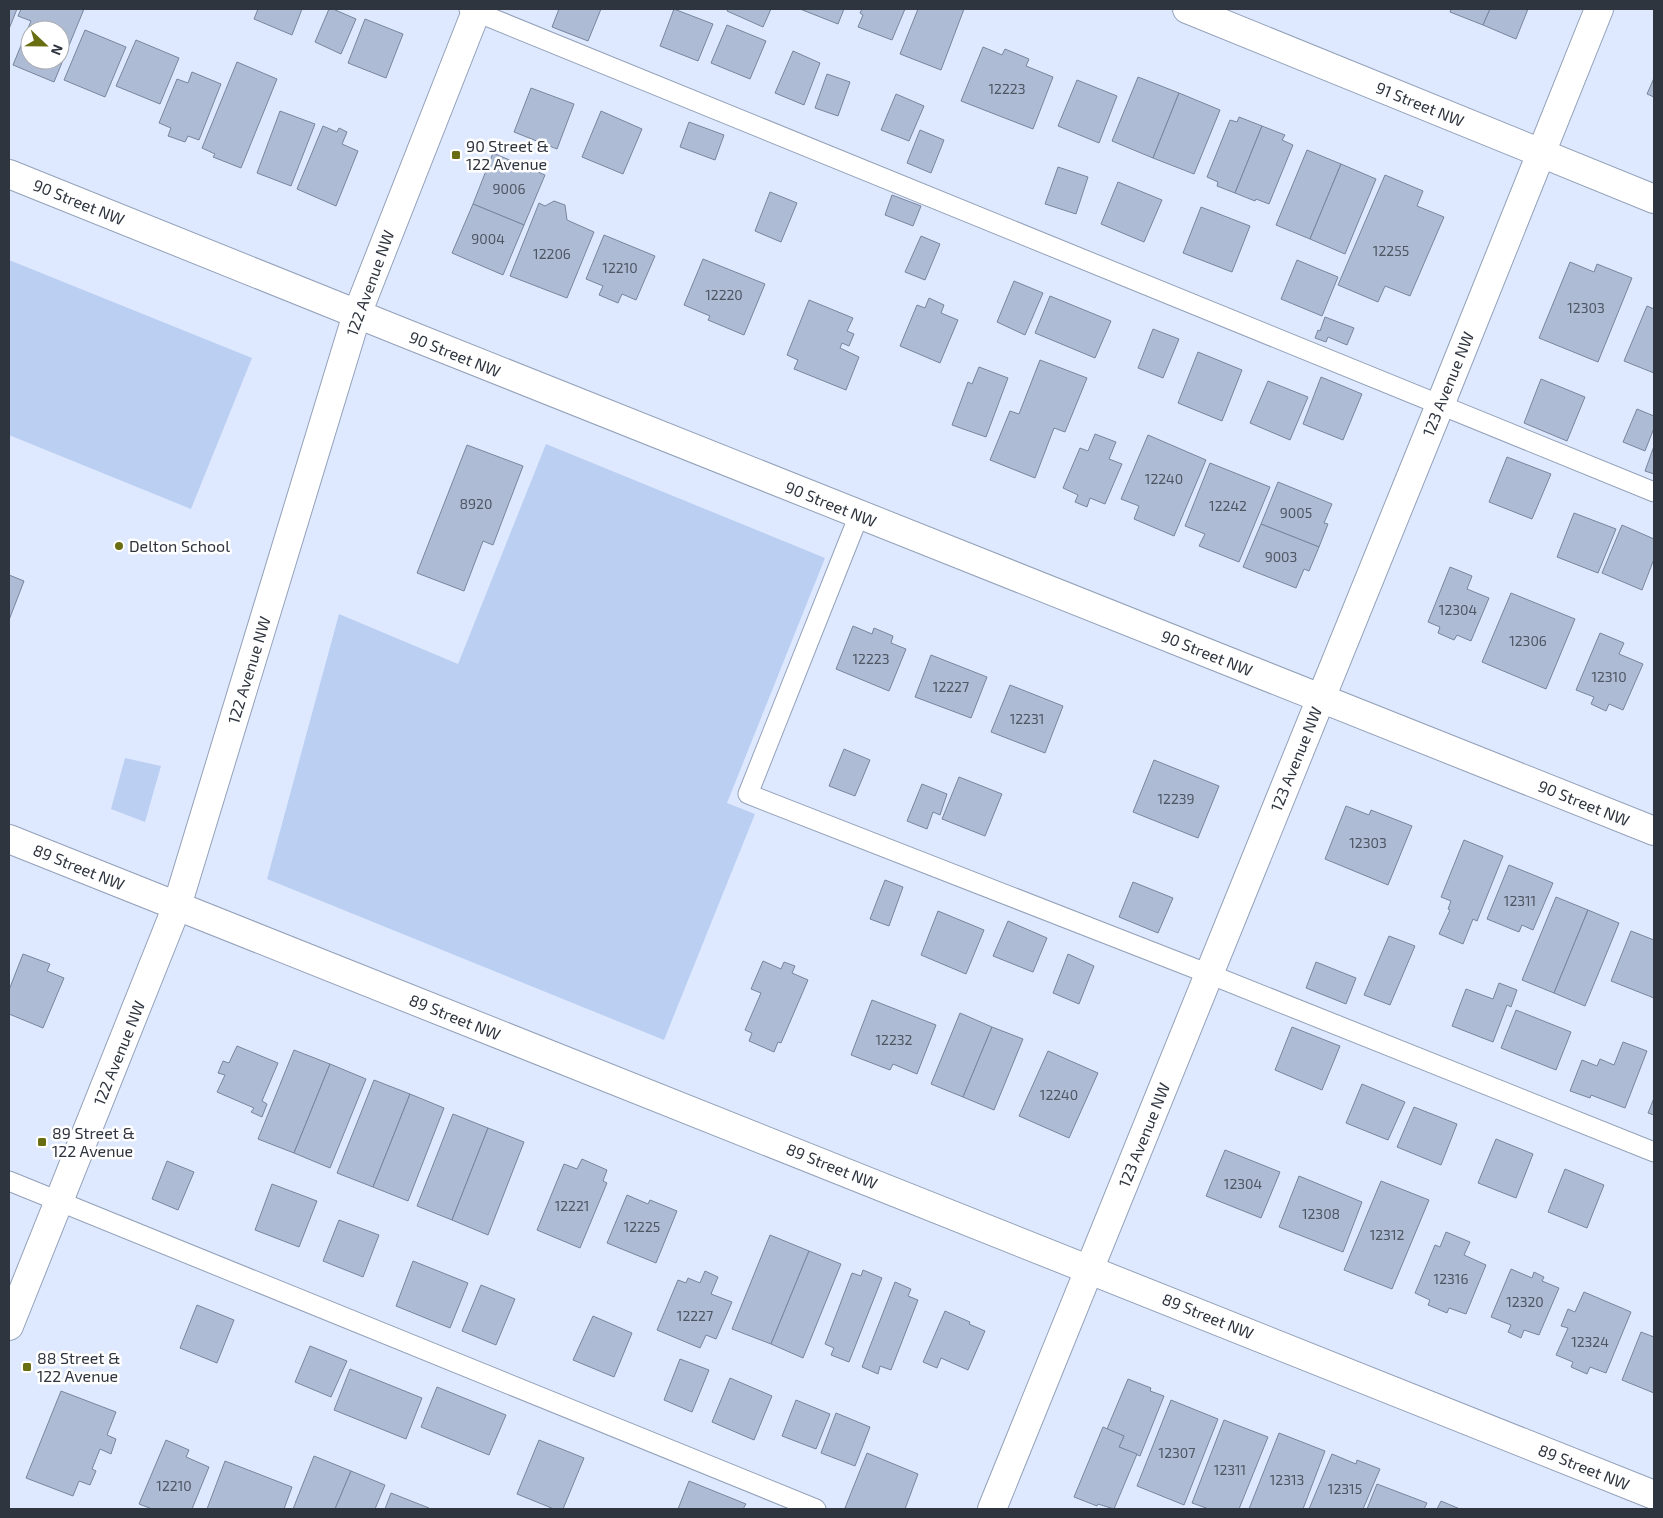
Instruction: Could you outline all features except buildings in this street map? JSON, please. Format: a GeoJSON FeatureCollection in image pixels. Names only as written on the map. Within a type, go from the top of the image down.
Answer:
{"type":"FeatureCollection","features":[{"type":"Feature","properties":{"kind":"street","name":"91 Street NW"},"geometry":{"type":"LineString","coordinates":[[1187,9],[1654,199]]}},
{"type":"Feature","properties":{"kind":"street","name":"123 Avenue NW"},"geometry":{"type":"LineString","coordinates":[[992,1509],[1599,9]]}},
{"type":"Feature","properties":{"kind":"street","name":"122 Avenue NW"},"geometry":{"type":"LineString","coordinates":[[9,1326],[177,906],[357,314],[474,10]]}},
{"type":"Feature","properties":{"kind":"street","name":"90 Street NW"},"geometry":{"type":"LineString","coordinates":[[9,174],[1654,831]]}},
{"type":"Feature","properties":{"kind":"street","name":"89 Street NW"},"geometry":{"type":"LineString","coordinates":[[9,839],[1654,1495]]}},
{"type":"Feature","properties":{"kind":"lane"},"geometry":{"type":"LineString","coordinates":[[474,10],[1654,492]]}},
{"type":"Feature","properties":{"kind":"lane"},"geometry":{"type":"LineString","coordinates":[[859,515],[748,794],[1210,974],[1654,1152]]}},
{"type":"Feature","properties":{"kind":"lane"},"geometry":{"type":"LineString","coordinates":[[9,1181],[816,1509]]}},
{"type":"Feature","properties":{"kind":"shaded area"},"geometry":{"type":"Polygon","coordinates":[[[9,260],[252,358],[191,509],[9,435],[9,260]]]}},
{"type":"Feature","properties":{"kind":"shaded area"},"geometry":{"type":"Polygon","coordinates":[[[546,444],[825,558],[727,803],[755,814],[664,1040],[267,879],[339,614],[458,664],[546,444]]]}},
{"type":"Feature","properties":{"kind":"shaded area"},"geometry":{"type":"Polygon","coordinates":[[[125,758],[161,766],[145,822],[111,809],[125,758]]]}},
{"type":"Feature","properties":{"kind":"place","name":"90 Street & 122 Avenue"},"geometry":{"type":"Point","coordinates":[456,155]}},
{"type":"Feature","properties":{"kind":"place","name":"Delton School"},"geometry":{"type":"Point","coordinates":[119,546]}},
{"type":"Feature","properties":{"kind":"place","name":"89 Street & 122 Avenue"},"geometry":{"type":"Point","coordinates":[42,1142]}},
{"type":"Feature","properties":{"kind":"place","name":"88 Street & 122 Avenue"},"geometry":{"type":"Point","coordinates":[27,1367]}}]}
